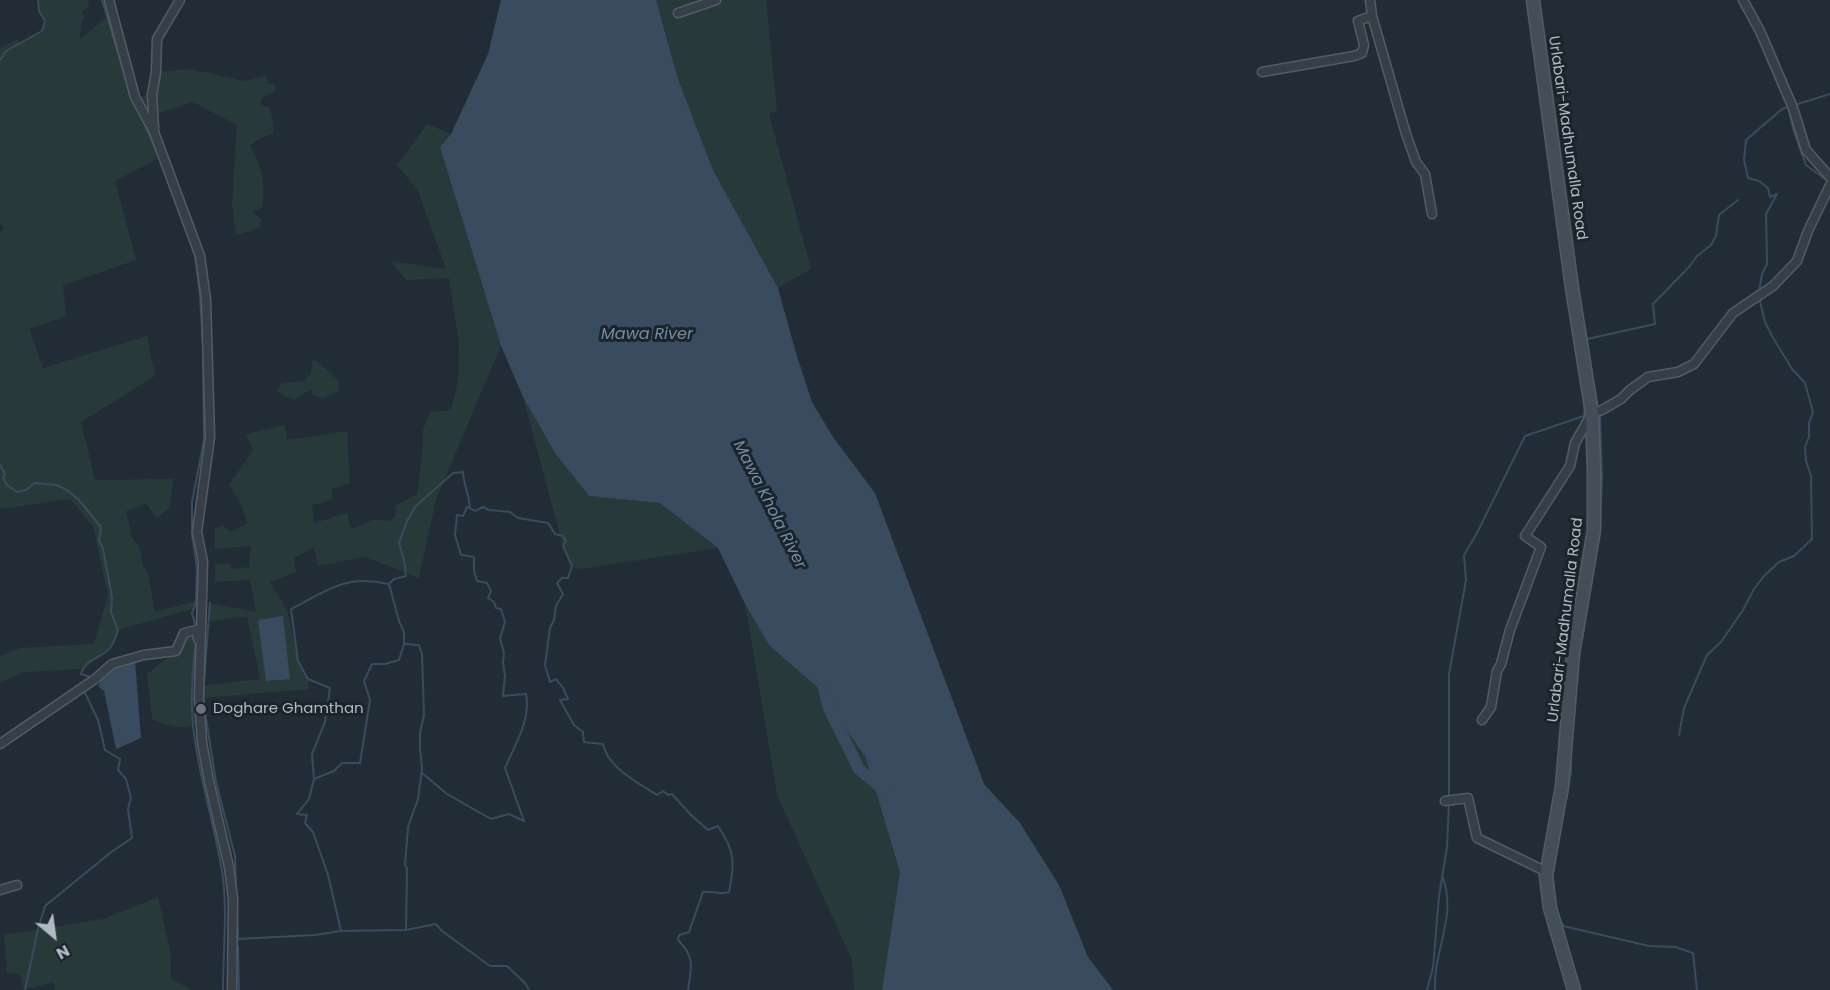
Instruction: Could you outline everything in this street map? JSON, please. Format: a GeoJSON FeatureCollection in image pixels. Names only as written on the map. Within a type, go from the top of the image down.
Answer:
{"type":"FeatureCollection","features":[{"type":"Feature","properties":{"kind":"main road","name":"Urlabari-Madhumalla Road"},"geometry":{"type":"LineString","coordinates":[[1533,0],[1592,413],[1594,530],[1573,654],[1562,786],[1547,872],[1550,908],[1574,990]]}},
{"type":"Feature","properties":{"kind":"street"},"geometry":{"type":"LineString","coordinates":[[109,0],[135,97],[154,132],[200,256],[206,300],[210,437],[197,532],[204,562],[199,697],[202,742],[229,867],[233,899],[232,990]]}},
{"type":"Feature","properties":{"kind":"street"},"geometry":{"type":"LineString","coordinates":[[154,132],[152,95],[156,72],[157,39],[180,0]]}},
{"type":"Feature","properties":{"kind":"street"},"geometry":{"type":"LineString","coordinates":[[678,13],[716,0]]}},
{"type":"Feature","properties":{"kind":"street"},"geometry":{"type":"LineString","coordinates":[[1370,0],[1372,16],[1406,134],[1416,162],[1425,174],[1432,214]]}},
{"type":"Feature","properties":{"kind":"street"},"geometry":{"type":"LineString","coordinates":[[1743,0],[1760,31],[1793,108],[1806,150],[1830,177]]}},
{"type":"Feature","properties":{"kind":"street"},"geometry":{"type":"LineString","coordinates":[[1262,72],[1362,53],[1364,45],[1358,21],[1372,16]]}},
{"type":"Feature","properties":{"kind":"street"},"geometry":{"type":"LineString","coordinates":[[1482,720],[1491,707],[1497,671],[1541,547],[1525,536],[1570,466],[1575,443],[1592,413],[1621,399],[1648,377],[1678,372],[1694,364],[1732,313],[1773,286],[1797,261],[1808,231],[1830,185]]}},
{"type":"Feature","properties":{"kind":"street"},"geometry":{"type":"LineString","coordinates":[[0,744],[95,679],[112,664],[144,655],[176,651],[184,633],[197,630],[200,651]]}},
{"type":"Feature","properties":{"kind":"street"},"geometry":{"type":"LineString","coordinates":[[1445,801],[1468,798],[1477,838],[1547,872]]}},
{"type":"Feature","properties":{"kind":"street"},"geometry":{"type":"LineString","coordinates":[[0,890],[17,885]]}},
{"type":"Feature","properties":{"kind":"green space"},"geometry":{"type":"Polygon","coordinates":[[[38,0],[88,0],[89,6],[82,12],[85,18],[81,22],[80,39],[106,18],[110,6],[136,97],[152,95],[156,72],[191,69],[243,81],[266,76],[268,84],[275,84],[276,91],[261,98],[261,106],[270,107],[273,133],[250,146],[258,161],[264,191],[262,207],[252,212],[261,219],[260,227],[236,236],[232,204],[237,125],[193,102],[159,113],[156,139],[162,156],[115,181],[136,260],[63,285],[66,316],[29,329],[43,368],[147,336],[155,376],[81,422],[95,480],[173,479],[170,507],[157,518],[146,504],[126,511],[132,538],[140,548],[143,566],[148,573],[155,612],[196,601],[203,606],[118,630],[112,645],[83,669],[24,672],[0,683],[0,656],[20,648],[94,644],[108,595],[93,526],[70,499],[0,509],[0,232],[4,229],[0,223],[0,48],[18,39],[20,43],[42,31],[45,21],[39,11],[38,0]]]}},
{"type":"Feature","properties":{"kind":"green space"},"geometry":{"type":"Polygon","coordinates":[[[656,0],[766,0],[777,111],[769,114],[811,269],[778,288],[713,170],[678,79],[656,0]]]}},
{"type":"Feature","properties":{"kind":"green space"},"geometry":{"type":"Polygon","coordinates":[[[427,124],[451,134],[440,147],[501,346],[436,499],[419,578],[365,557],[318,566],[314,547],[294,558],[296,572],[270,582],[287,610],[298,661],[308,679],[309,689],[202,698],[201,723],[189,727],[170,725],[152,719],[147,674],[176,651],[184,633],[197,630],[199,686],[260,679],[247,616],[210,622],[210,603],[256,612],[250,580],[215,582],[215,564],[230,564],[232,569],[249,567],[251,546],[215,549],[215,528],[223,526],[231,532],[247,523],[241,504],[229,485],[253,450],[246,434],[285,425],[287,440],[347,431],[350,483],[332,489],[332,500],[312,505],[314,523],[347,513],[351,529],[375,519],[390,521],[396,515],[395,506],[417,494],[423,430],[430,412],[451,410],[458,380],[459,345],[449,278],[406,280],[391,261],[446,269],[418,191],[397,165],[427,124]]]}},
{"type":"Feature","properties":{"kind":"green space"},"geometry":{"type":"Polygon","coordinates":[[[312,361],[317,361],[339,381],[338,391],[323,399],[312,395],[311,389],[294,400],[277,390],[282,383],[303,381],[311,374],[312,361]]]}},
{"type":"Feature","properties":{"kind":"green space"},"geometry":{"type":"Polygon","coordinates":[[[523,397],[555,453],[589,496],[660,503],[718,548],[580,569],[572,566],[563,546],[523,397]]]}},
{"type":"Feature","properties":{"kind":"green space"},"geometry":{"type":"Polygon","coordinates":[[[745,604],[769,645],[817,687],[867,758],[900,872],[882,990],[854,990],[852,960],[777,795],[745,604]]]}},
{"type":"Feature","properties":{"kind":"green space"},"geometry":{"type":"Polygon","coordinates":[[[158,897],[171,955],[171,979],[192,990],[55,990],[53,982],[24,990],[20,974],[7,973],[4,935],[103,919],[158,897]]]}},
{"type":"Feature","properties":{"kind":"water","name":"Mawa River"},"geometry":{"type":"Polygon","coordinates":[[[501,0],[656,0],[678,79],[713,170],[778,288],[812,402],[833,437],[875,493],[984,784],[1020,823],[1059,885],[1088,957],[1113,990],[882,990],[900,872],[866,758],[817,687],[769,645],[745,604],[718,548],[660,503],[589,496],[555,453],[523,397],[501,346],[440,147],[451,134],[488,54],[501,0]]]}},
{"type":"Feature","properties":{"kind":"water"},"geometry":{"type":"Polygon","coordinates":[[[283,616],[290,679],[266,681],[258,620],[283,616]]]}},
{"type":"Feature","properties":{"kind":"water"},"geometry":{"type":"Polygon","coordinates":[[[135,660],[141,738],[116,749],[104,691],[98,686],[105,673],[135,660]]]}},
{"type":"Feature","properties":{"kind":"waterway"},"geometry":{"type":"LineString","coordinates":[[0,60],[6,51],[42,31],[45,21],[39,11],[38,0]]}},
{"type":"Feature","properties":{"kind":"waterway"},"geometry":{"type":"LineString","coordinates":[[102,0],[129,89]]}},
{"type":"Feature","properties":{"kind":"waterway"},"geometry":{"type":"LineString","coordinates":[[1759,292],[1762,274],[1767,264],[1766,214],[1777,194],[1770,197],[1768,188],[1759,181],[1748,178],[1744,160],[1746,140],[1782,109],[1830,94]]}},
{"type":"Feature","properties":{"kind":"waterway"},"geometry":{"type":"LineString","coordinates":[[1788,107],[1806,165],[1829,182]]}},
{"type":"Feature","properties":{"kind":"waterway"},"geometry":{"type":"LineString","coordinates":[[141,116],[158,155]]}},
{"type":"Feature","properties":{"kind":"waterway"},"geometry":{"type":"LineString","coordinates":[[1550,166],[1558,229]]}},
{"type":"Feature","properties":{"kind":"waterway"},"geometry":{"type":"LineString","coordinates":[[1591,371],[1587,339],[1655,324],[1653,304],[1697,256],[1711,245],[1716,236],[1719,215],[1738,200]]}},
{"type":"Feature","properties":{"kind":"waterway"},"geometry":{"type":"LineString","coordinates":[[192,247],[200,295],[204,440],[192,502],[192,534],[197,568],[196,601],[192,613],[196,628]]}},
{"type":"Feature","properties":{"kind":"waterway"},"geometry":{"type":"LineString","coordinates":[[1679,735],[1684,708],[1707,655],[1721,642],[1764,576],[1779,562],[1794,556],[1812,539],[1811,476],[1806,461],[1805,447],[1813,412],[1805,383],[1792,369],[1765,322],[1759,297]]}},
{"type":"Feature","properties":{"kind":"waterway"},"geometry":{"type":"LineString","coordinates":[[1596,401],[1600,416],[1602,479],[1600,523]]}},
{"type":"Feature","properties":{"kind":"waterway"},"geometry":{"type":"LineString","coordinates":[[1449,798],[1449,674],[1466,580],[1464,555],[1525,436],[1584,416],[1585,404]]}},
{"type":"Feature","properties":{"kind":"waterway"},"geometry":{"type":"LineString","coordinates":[[0,465],[7,485],[17,492],[26,490],[35,483],[57,485],[79,500],[101,527],[99,540],[103,549],[112,597],[111,612],[118,630],[110,648],[83,669],[81,674],[90,677]]}},
{"type":"Feature","properties":{"kind":"waterway"},"geometry":{"type":"LineString","coordinates":[[204,705],[216,782],[235,856],[238,939],[315,935],[341,931],[328,875],[313,832],[305,823],[307,815],[297,814],[309,799],[314,779],[334,771],[342,763],[360,763],[370,700],[364,681],[372,664],[385,664],[399,660],[404,644],[404,632],[389,584],[394,579],[406,576],[399,543],[407,521],[416,506],[453,473],[463,472],[470,508],[475,511],[483,507],[489,510],[510,512],[518,518],[548,523],[555,534],[563,536],[566,541],[563,546],[572,566],[568,578],[562,578],[557,583],[563,594],[556,606],[550,628],[545,665],[550,682],[556,679],[563,688],[568,699],[560,700],[574,725],[583,732],[584,742],[603,744],[606,753],[624,774],[657,795],[663,791],[668,795],[672,794],[708,830],[718,826],[728,843],[733,865],[729,892],[703,892],[689,932],[679,935],[678,940],[688,952],[691,963],[688,990]]}},
{"type":"Feature","properties":{"kind":"waterway"},"geometry":{"type":"LineString","coordinates":[[422,773],[447,794],[491,819],[509,814],[524,821],[505,768],[524,723],[526,694],[503,696],[504,653],[500,638],[505,622],[501,609],[496,608],[494,602],[488,598],[491,591],[487,583],[477,581],[474,557],[461,555],[455,535],[457,515],[463,516],[467,507],[470,508]]}},
{"type":"Feature","properties":{"kind":"waterway"},"geometry":{"type":"LineString","coordinates":[[1582,639],[1592,576]]}},
{"type":"Feature","properties":{"kind":"waterway"},"geometry":{"type":"LineString","coordinates":[[314,779],[312,754],[325,722],[330,688],[308,679],[298,661],[291,609],[326,591],[348,583],[373,581],[388,584]]}},
{"type":"Feature","properties":{"kind":"waterway"},"geometry":{"type":"LineString","coordinates":[[203,694],[210,603]]}},
{"type":"Feature","properties":{"kind":"waterway"},"geometry":{"type":"LineString","coordinates":[[196,639],[192,715],[195,744],[224,885],[223,990]]}},
{"type":"Feature","properties":{"kind":"waterway"},"geometry":{"type":"LineString","coordinates":[[341,931],[406,930],[407,868],[405,865],[408,827],[418,799],[422,769],[420,733],[424,715],[422,654],[419,645],[405,644]]}},
{"type":"Feature","properties":{"kind":"waterway","name":"Mawa Khola River"},"geometry":{"type":"LineString","coordinates":[[824,689],[829,708],[859,769],[884,790]]}},
{"type":"Feature","properties":{"kind":"waterway"},"geometry":{"type":"LineString","coordinates":[[25,990],[45,906],[132,838],[128,809],[131,798],[126,779],[118,770],[120,759],[105,750],[98,720],[85,693]]}},
{"type":"Feature","properties":{"kind":"waterway"},"geometry":{"type":"LineString","coordinates":[[1566,800],[1571,772],[1571,752]]}},
{"type":"Feature","properties":{"kind":"waterway"},"geometry":{"type":"LineString","coordinates":[[1427,990],[1433,968],[1439,896],[1447,847],[1449,803]]}},
{"type":"Feature","properties":{"kind":"waterway"},"geometry":{"type":"LineString","coordinates":[[1552,873],[1554,888]]}},
{"type":"Feature","properties":{"kind":"waterway"},"geometry":{"type":"LineString","coordinates":[[1435,990],[1437,962],[1446,920],[1447,892],[1443,878]]}},
{"type":"Feature","properties":{"kind":"waterway"},"geometry":{"type":"LineString","coordinates":[[1559,917],[1563,926],[1649,946],[1675,947],[1693,953],[1697,990]]}},
{"type":"Feature","properties":{"kind":"waterway"},"geometry":{"type":"LineString","coordinates":[[406,930],[436,924],[442,931],[490,966],[507,966],[529,990]]}},
{"type":"Feature","properties":{"kind":"waterway"},"geometry":{"type":"LineString","coordinates":[[238,946],[239,990]]}},
{"type":"Feature","properties":{"kind":"place","name":"Doghare Ghamthan"},"geometry":{"type":"Point","coordinates":[201,709]}}]}
